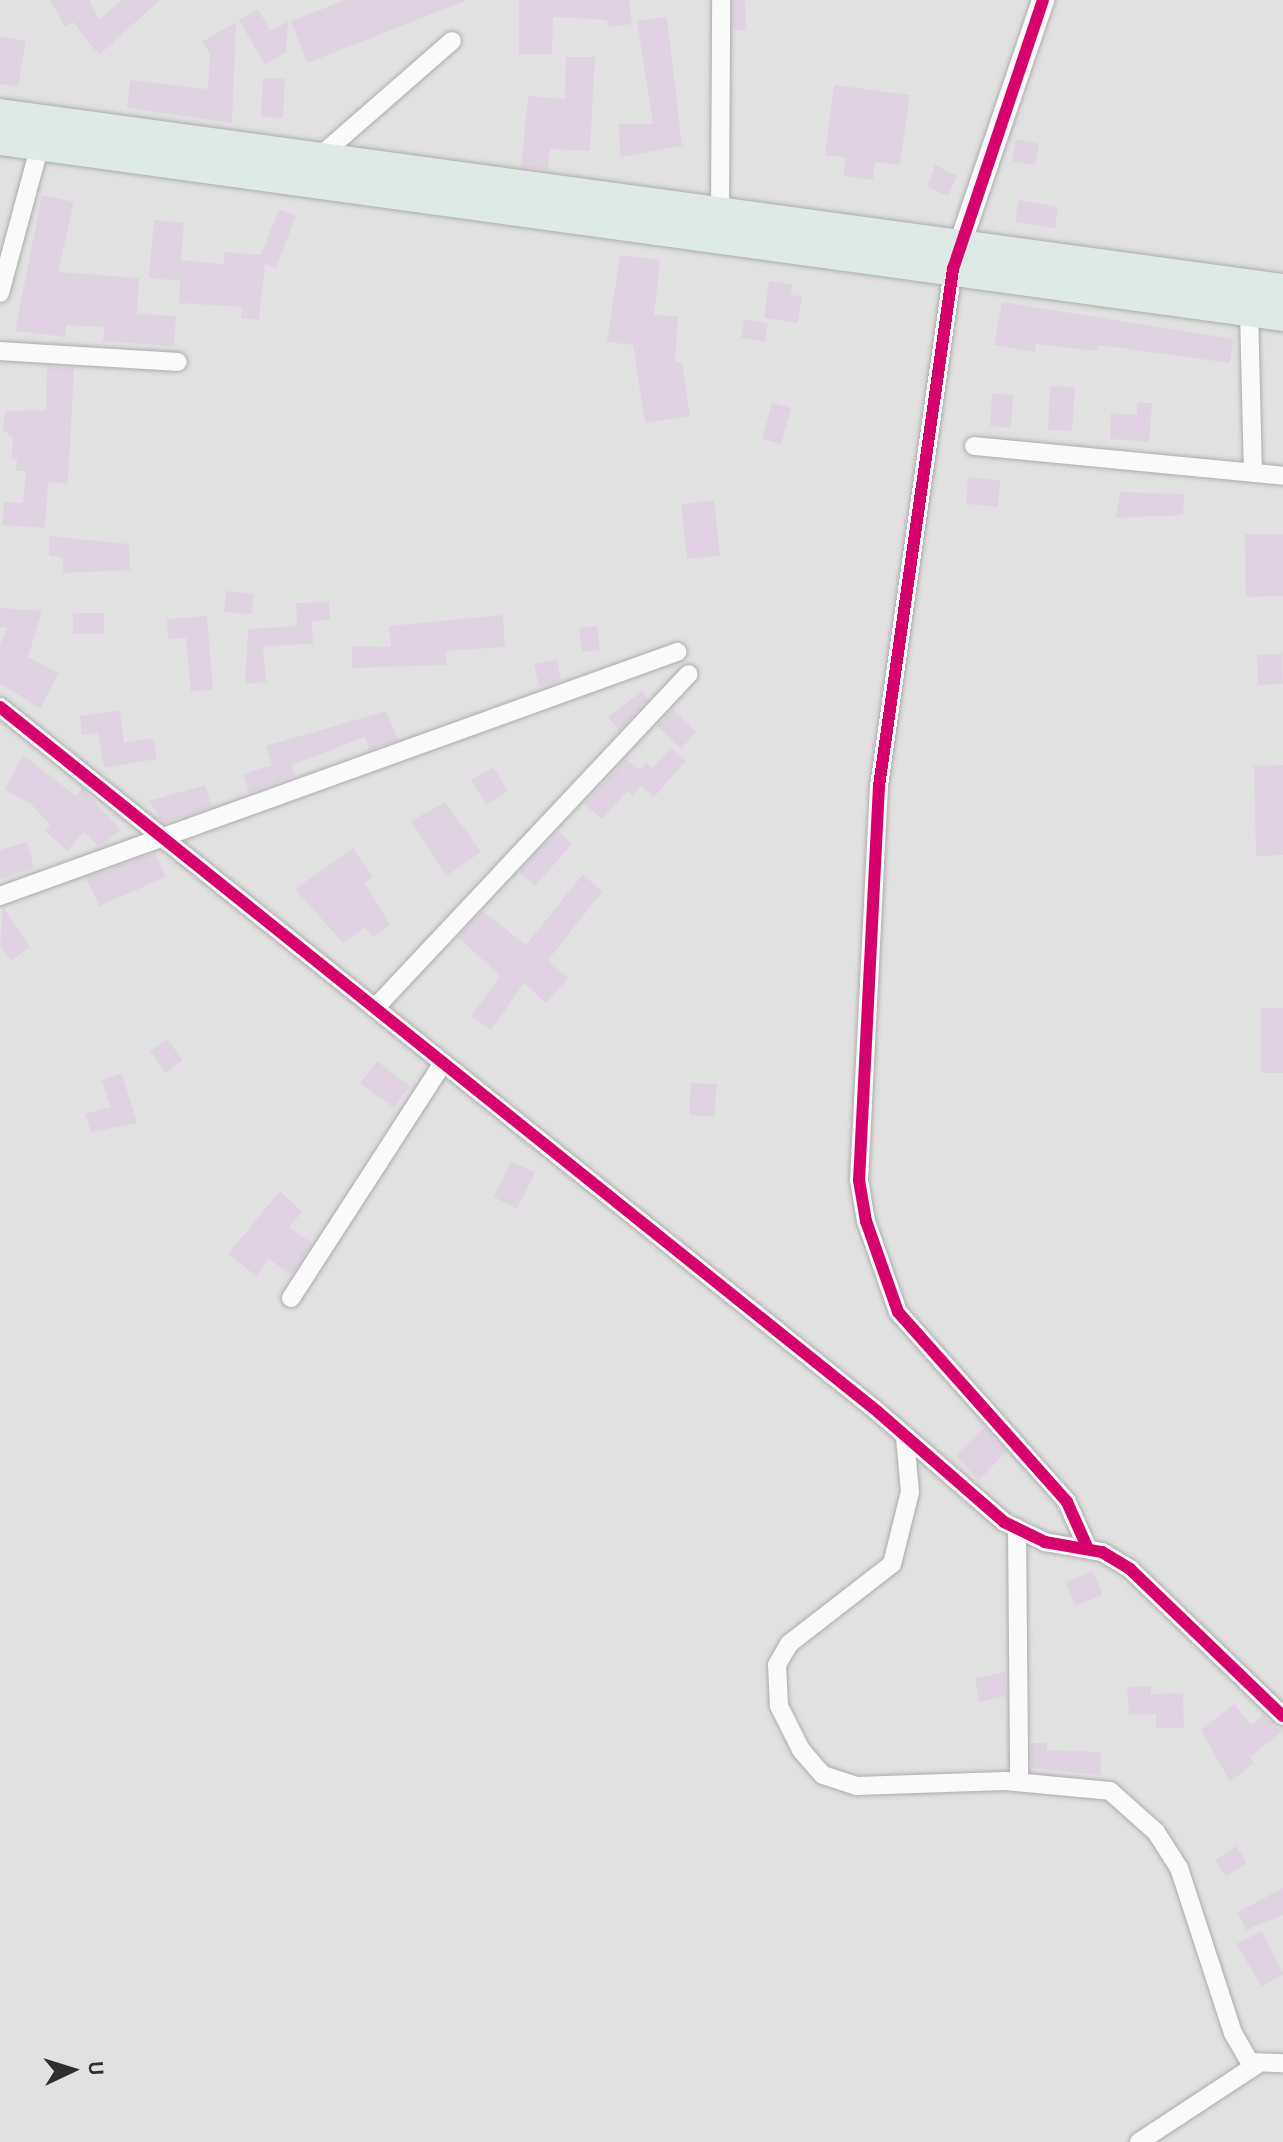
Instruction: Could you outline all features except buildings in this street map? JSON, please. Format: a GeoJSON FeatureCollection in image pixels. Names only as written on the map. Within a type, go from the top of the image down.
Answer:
{"type":"FeatureCollection","features":[{"type":"Feature","properties":{"kind":"highway"},"geometry":{"type":"LineString","coordinates":[[0,114],[43,134]]}},
{"type":"Feature","properties":{"kind":"highway"},"geometry":{"type":"LineString","coordinates":[[0,140],[43,134],[1118,279],[1283,289]]}},
{"type":"Feature","properties":{"kind":"highway"},"geometry":{"type":"LineString","coordinates":[[209,155],[320,156],[720,226]]}},
{"type":"Feature","properties":{"kind":"highway"},"geometry":{"type":"LineString","coordinates":[[1118,279],[1249,311],[1283,316]]}},
{"type":"Feature","properties":{"kind":"street"},"geometry":{"type":"LineString","coordinates":[[720,226],[721,0]]}},
{"type":"Feature","properties":{"kind":"street"},"geometry":{"type":"LineString","coordinates":[[1043,0],[956,256],[879,786],[859,1180],[866,1221],[898,1312],[1067,1502],[1088,1549]]}},
{"type":"Feature","properties":{"kind":"street"},"geometry":{"type":"LineString","coordinates":[[320,156],[452,41]]}},
{"type":"Feature","properties":{"kind":"street"},"geometry":{"type":"LineString","coordinates":[[0,293],[43,134]]}},
{"type":"Feature","properties":{"kind":"street"},"geometry":{"type":"LineString","coordinates":[[1249,311],[1253,471]]}},
{"type":"Feature","properties":{"kind":"street"},"geometry":{"type":"LineString","coordinates":[[0,351],[178,362]]}},
{"type":"Feature","properties":{"kind":"street"},"geometry":{"type":"LineString","coordinates":[[974,446],[1283,476]]}},
{"type":"Feature","properties":{"kind":"street"},"geometry":{"type":"LineString","coordinates":[[0,896],[160,835],[677,652]]}},
{"type":"Feature","properties":{"kind":"street"},"geometry":{"type":"LineString","coordinates":[[375,1008],[689,674]]}},
{"type":"Feature","properties":{"kind":"street"},"geometry":{"type":"LineString","coordinates":[[0,707],[1017,1528],[1045,1542],[1088,1549],[1130,1569],[1283,1716]]}},
{"type":"Feature","properties":{"kind":"street"},"geometry":{"type":"LineString","coordinates":[[291,1298],[443,1063]]}},
{"type":"Feature","properties":{"kind":"street"},"geometry":{"type":"LineString","coordinates":[[905,1437],[910,1492],[892,1564],[789,1644],[777,1665],[779,1706],[801,1750],[823,1775],[840,1781],[1019,1781],[1110,1791],[1156,1832],[1179,1868],[1233,2033],[1256,2065]]}},
{"type":"Feature","properties":{"kind":"street"},"geometry":{"type":"LineString","coordinates":[[1017,1528],[1019,1781]]}},
{"type":"Feature","properties":{"kind":"street"},"geometry":{"type":"LineString","coordinates":[[1139,2142],[1256,2065],[1283,2063]]}},
{"type":"Feature","properties":{"kind":"cycle path"},"geometry":{"type":"LineString","coordinates":[[1043,0],[953,269],[879,786],[859,1180],[866,1221],[898,1312],[1067,1502],[1088,1549]]}},
{"type":"Feature","properties":{"kind":"cycle path"},"geometry":{"type":"LineString","coordinates":[[0,707],[878,1412],[1004,1522],[1045,1542],[1102,1552],[1130,1569],[1283,1716]]}}]}
